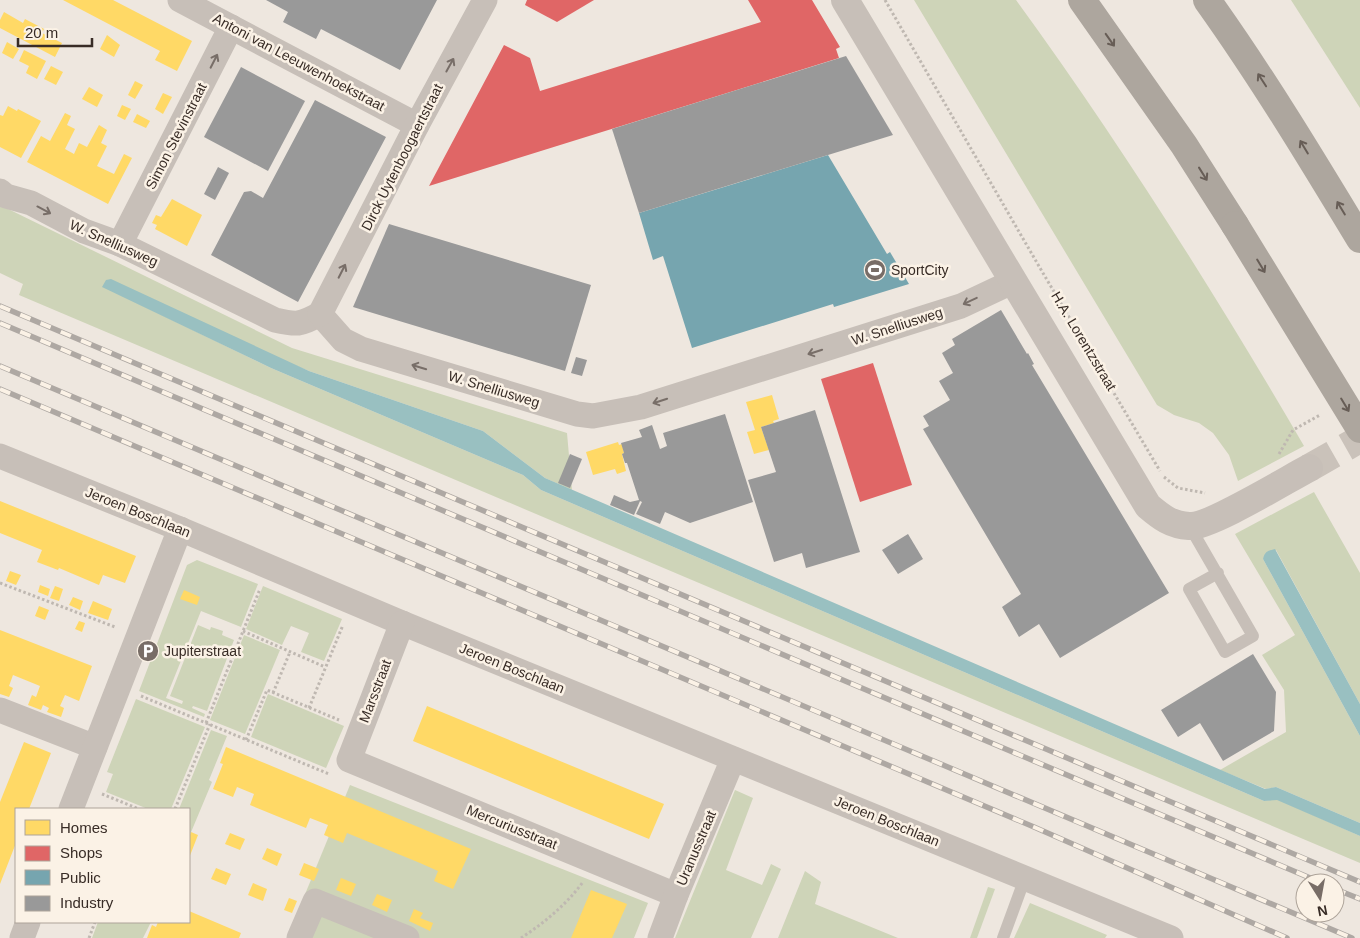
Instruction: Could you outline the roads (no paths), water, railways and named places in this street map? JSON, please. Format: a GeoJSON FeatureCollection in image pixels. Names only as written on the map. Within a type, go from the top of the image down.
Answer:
{"type":"FeatureCollection","features":[{"type":"Feature","properties":{"kind":"highway"},"geometry":{"type":"LineString","coordinates":[[1082,0],[1184,145],[1360,429]]}},
{"type":"Feature","properties":{"kind":"highway"},"geometry":{"type":"LineString","coordinates":[[1207,0],[1287,118],[1360,239]]}},
{"type":"Feature","properties":{"kind":"highway"},"geometry":{"type":"LineString","coordinates":[[1218,0],[1236,41]]}},
{"type":"Feature","properties":{"kind":"street","name":"Antoni van Leeuwenhoekstraat"},"geometry":{"type":"LineString","coordinates":[[180,0],[417,125]]}},
{"type":"Feature","properties":{"kind":"street","name":"Dirck Uytenboogaertstraat"},"geometry":{"type":"LineString","coordinates":[[320,314],[417,125],[485,0]]}},
{"type":"Feature","properties":{"kind":"street"},"geometry":{"type":"LineString","coordinates":[[844,0],[1148,506],[1166,520],[1190,527],[1216,518],[1309,468]]}},
{"type":"Feature","properties":{"kind":"street","name":"Simon Stevinstraat"},"geometry":{"type":"LineString","coordinates":[[120,244],[232,27]]}},
{"type":"Feature","properties":{"kind":"street","name":"W. Snelliusweg"},"geometry":{"type":"LineString","coordinates":[[0,191],[6,196],[31,203],[84,231],[120,244],[275,320],[287,323],[304,323],[320,314],[343,340],[361,349],[577,414],[593,416],[614,414],[641,407],[961,306],[1014,281]]}},
{"type":"Feature","properties":{"kind":"street","name":"Jeroen Boschlaan"},"geometry":{"type":"LineString","coordinates":[[0,456],[1171,938]]}},
{"type":"Feature","properties":{"kind":"street"},"geometry":{"type":"LineString","coordinates":[[71,808],[180,529]]}},
{"type":"Feature","properties":{"kind":"street","name":"Marsstraat"},"geometry":{"type":"LineString","coordinates":[[349,760],[402,623]]}},
{"type":"Feature","properties":{"kind":"street"},"geometry":{"type":"LineString","coordinates":[[0,710],[95,748]]}},
{"type":"Feature","properties":{"kind":"street","name":"Uranusstraat"},"geometry":{"type":"LineString","coordinates":[[660,938],[733,759]]}},
{"type":"Feature","properties":{"kind":"street","name":"Mercuriusstraat"},"geometry":{"type":"LineString","coordinates":[[349,760],[676,895]]}},
{"type":"Feature","properties":{"kind":"street"},"geometry":{"type":"LineString","coordinates":[[299,938],[315,902],[407,938]]}},
{"type":"Feature","properties":{"kind":"street"},"geometry":{"type":"LineString","coordinates":[[22,938],[28,923]]}},
{"type":"Feature","properties":{"kind":"lane"},"geometry":{"type":"LineString","coordinates":[[1190,527],[1218,573],[1253,636],[1225,652],[1189,589],[1218,573]]}},
{"type":"Feature","properties":{"kind":"lane"},"geometry":{"type":"LineString","coordinates":[[1003,938],[1025,878]]}},
{"type":"Feature","properties":{"kind":"water"},"geometry":{"type":"Polygon","coordinates":[[[111,279],[309,371],[483,431],[545,478],[1265,789],[1276,787],[1360,823],[1360,836],[1277,800],[1264,801],[541,490],[523,475],[271,368],[102,287],[106,280],[111,279]]]}},
{"type":"Feature","properties":{"kind":"water"},"geometry":{"type":"Polygon","coordinates":[[[1275,549],[1360,704],[1360,736],[1263,559],[1267,552],[1275,549]]]}},
{"type":"Feature","properties":{"kind":"tunnel"},"geometry":{"type":"LineString","coordinates":[[1309,468],[1360,439]]}},
{"type":"Feature","properties":{"kind":"railway"},"geometry":{"type":"LineString","coordinates":[[0,306],[1360,882]]}},
{"type":"Feature","properties":{"kind":"railway"},"geometry":{"type":"LineString","coordinates":[[0,323],[1298,873]]}},
{"type":"Feature","properties":{"kind":"railway"},"geometry":{"type":"LineString","coordinates":[[0,366],[1352,938]]}},
{"type":"Feature","properties":{"kind":"railway"},"geometry":{"type":"LineString","coordinates":[[0,389],[1034,827],[1287,938]]}},
{"type":"Feature","properties":{"kind":"railway"},"geometry":{"type":"LineString","coordinates":[[1345,893],[1360,899]]}},
{"type":"Feature","properties":{"kind":"place","name":"SportCity"},"geometry":{"type":"Point","coordinates":[875,270]}},
{"type":"Feature","properties":{"kind":"place","name":"Jupiterstraat"},"geometry":{"type":"Point","coordinates":[148,651]}}]}
